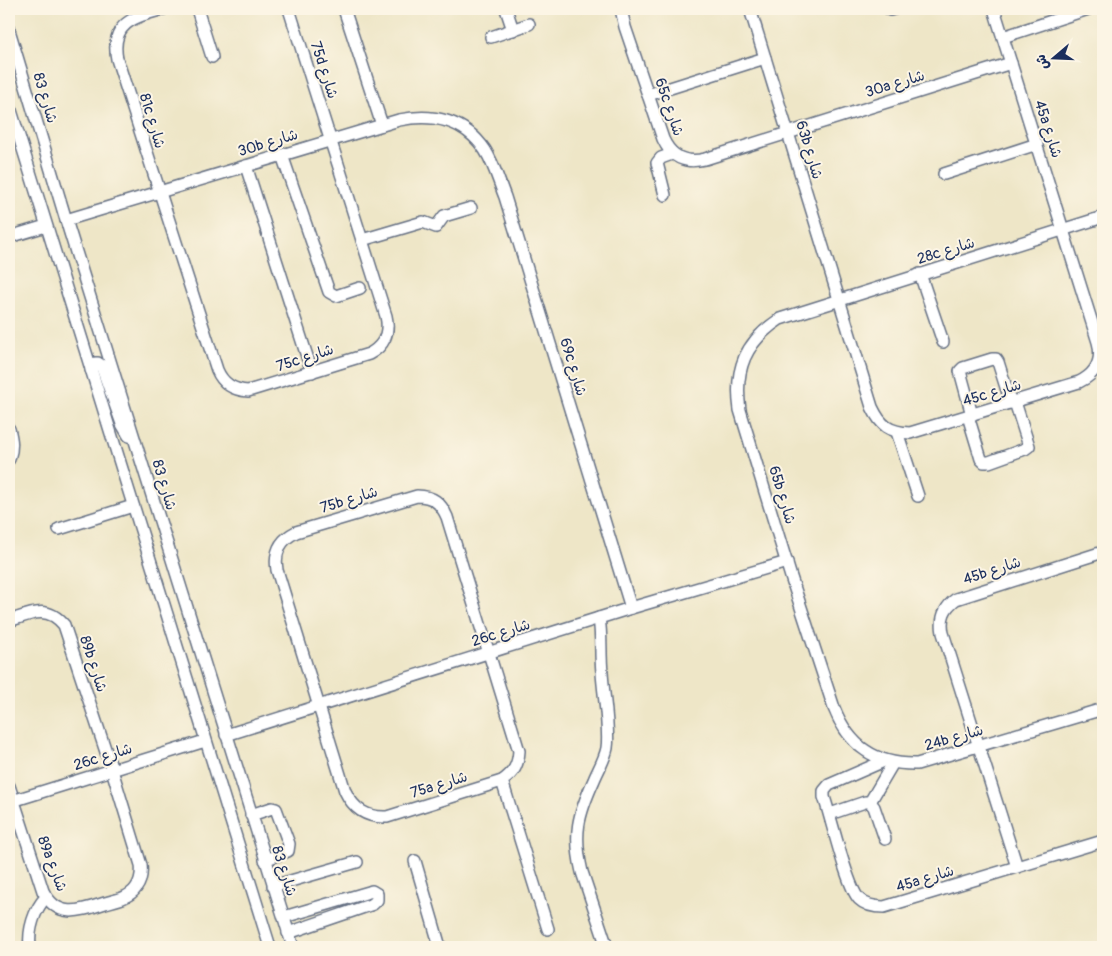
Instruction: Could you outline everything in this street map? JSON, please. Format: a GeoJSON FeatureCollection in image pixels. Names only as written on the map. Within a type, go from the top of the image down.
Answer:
{"type":"FeatureCollection","features":[{"type":"Feature","properties":{"kind":"street","name":"81c شارع"},"geometry":{"type":"LineString","coordinates":[[158,192],[115,49],[116,38],[128,21],[163,9]]}},
{"type":"Feature","properties":{"kind":"street"},"geometry":{"type":"LineString","coordinates":[[197,9],[212,57]]}},
{"type":"Feature","properties":{"kind":"street","name":"75d شارع"},"geometry":{"type":"LineString","coordinates":[[289,9],[330,140]]}},
{"type":"Feature","properties":{"kind":"street"},"geometry":{"type":"LineString","coordinates":[[344,9],[382,125]]}},
{"type":"Feature","properties":{"kind":"street"},"geometry":{"type":"LineString","coordinates":[[506,9],[513,30]]}},
{"type":"Feature","properties":{"kind":"street","name":"65c شارع"},"geometry":{"type":"LineString","coordinates":[[621,9],[625,27],[663,138],[672,154],[684,160],[694,162],[789,133]]}},
{"type":"Feature","properties":{"kind":"street","name":"63b شارع"},"geometry":{"type":"LineString","coordinates":[[750,9],[839,300]]}},
{"type":"Feature","properties":{"kind":"street","name":"45a شارع"},"geometry":{"type":"LineString","coordinates":[[994,9],[1064,230]]}},
{"type":"Feature","properties":{"kind":"street"},"geometry":{"type":"LineString","coordinates":[[1003,37],[1088,9]]}},
{"type":"Feature","properties":{"kind":"street"},"geometry":{"type":"LineString","coordinates":[[491,37],[529,24]]}},
{"type":"Feature","properties":{"kind":"street","name":"شارع 83"},"geometry":{"type":"LineString","coordinates":[[9,30],[66,220],[293,947]]}},
{"type":"Feature","properties":{"kind":"street"},"geometry":{"type":"LineString","coordinates":[[648,95],[765,58]]}},
{"type":"Feature","properties":{"kind":"street","name":"30a شارع"},"geometry":{"type":"LineString","coordinates":[[789,133],[1011,63]]}},
{"type":"Feature","properties":{"kind":"street"},"geometry":{"type":"LineString","coordinates":[[9,104],[270,947]]}},
{"type":"Feature","properties":{"kind":"street","name":"30b شارع"},"geometry":{"type":"LineString","coordinates":[[66,220],[282,154],[410,118],[424,116],[453,122],[477,140]]}},
{"type":"Feature","properties":{"kind":"street","name":"75c شارع"},"geometry":{"type":"LineString","coordinates":[[158,192],[220,378],[232,388],[248,391],[312,372],[376,350],[386,338],[388,324],[330,140]]}},
{"type":"Feature","properties":{"kind":"street","name":"69c شارع"},"geometry":{"type":"LineString","coordinates":[[477,140],[486,151],[505,197],[631,608]]}},
{"type":"Feature","properties":{"kind":"street"},"geometry":{"type":"LineString","coordinates":[[944,174],[1037,144]]}},
{"type":"Feature","properties":{"kind":"street"},"geometry":{"type":"LineString","coordinates":[[282,154],[329,292],[336,296],[360,288]]}},
{"type":"Feature","properties":{"kind":"street"},"geometry":{"type":"LineString","coordinates":[[665,195],[657,163],[661,158],[672,154]]}},
{"type":"Feature","properties":{"kind":"street"},"geometry":{"type":"LineString","coordinates":[[246,166],[312,372]]}},
{"type":"Feature","properties":{"kind":"street"},"geometry":{"type":"LineString","coordinates":[[362,240],[423,222],[436,227],[444,216],[471,208]]}},
{"type":"Feature","properties":{"kind":"street","name":"28c شارع"},"geometry":{"type":"LineString","coordinates":[[797,312],[1103,217]]}},
{"type":"Feature","properties":{"kind":"street"},"geometry":{"type":"LineString","coordinates":[[9,237],[46,226]]}},
{"type":"Feature","properties":{"kind":"street","name":"45c شارع"},"geometry":{"type":"LineString","coordinates":[[897,432],[915,432],[970,416],[1080,382],[1100,371],[1100,348],[1064,230]]}},
{"type":"Feature","properties":{"kind":"street"},"geometry":{"type":"LineString","coordinates":[[920,274],[943,342]]}},
{"type":"Feature","properties":{"kind":"street"},"geometry":{"type":"LineString","coordinates":[[839,300],[872,408],[877,418],[886,427],[897,432],[918,496]]}},
{"type":"Feature","properties":{"kind":"street","name":"65b شارع"},"geometry":{"type":"LineString","coordinates":[[797,312],[780,319],[765,329],[753,342],[744,358],[739,374],[738,392],[740,410],[834,708]]}},
{"type":"Feature","properties":{"kind":"street"},"geometry":{"type":"LineString","coordinates":[[996,359],[1029,446],[989,462],[984,462],[981,460],[970,416],[960,371],[963,368],[996,359]]}},
{"type":"Feature","properties":{"kind":"street"},"geometry":{"type":"LineString","coordinates":[[91,370],[94,363],[101,365],[124,430],[136,443]]}},
{"type":"Feature","properties":{"kind":"street"},"geometry":{"type":"LineString","coordinates":[[9,429],[12,451],[9,459]]}},
{"type":"Feature","properties":{"kind":"street","name":"75b شارع"},"geometry":{"type":"LineString","coordinates":[[318,706],[277,570],[277,551],[288,536],[296,532],[408,497],[427,496],[436,500],[443,508],[447,517],[489,652]]}},
{"type":"Feature","properties":{"kind":"street"},"geometry":{"type":"LineString","coordinates":[[59,528],[132,506]]}},
{"type":"Feature","properties":{"kind":"street","name":"45b شارع"},"geometry":{"type":"LineString","coordinates":[[979,747],[943,633],[942,617],[945,610],[950,603],[964,596],[1103,552]]}},
{"type":"Feature","properties":{"kind":"street","name":"26c شارع"},"geometry":{"type":"LineString","coordinates":[[226,735],[631,608],[787,562]]}},
{"type":"Feature","properties":{"kind":"street","name":"89b شارع"},"geometry":{"type":"LineString","coordinates":[[9,621],[34,612],[41,612],[54,616],[64,625],[112,770]]}},
{"type":"Feature","properties":{"kind":"street"},"geometry":{"type":"LineString","coordinates":[[599,618],[602,639],[602,670],[607,741],[603,758],[582,806],[577,836],[582,872],[607,947]]}},
{"type":"Feature","properties":{"kind":"street"},"geometry":{"type":"LineString","coordinates":[[489,652],[519,751],[516,769],[502,781],[548,929]]}},
{"type":"Feature","properties":{"kind":"street","name":"75a شارع"},"geometry":{"type":"LineString","coordinates":[[318,706],[350,801],[357,810],[366,815],[377,818],[388,817],[502,781]]}},
{"type":"Feature","properties":{"kind":"street","name":"24b شارع"},"geometry":{"type":"LineString","coordinates":[[834,708],[839,722],[847,735],[858,746],[888,762],[917,764],[979,747],[1103,708]]}},
{"type":"Feature","properties":{"kind":"street","name":"26c شارع"},"geometry":{"type":"LineString","coordinates":[[11,802],[205,741]]}},
{"type":"Feature","properties":{"kind":"street"},"geometry":{"type":"LineString","coordinates":[[979,747],[1016,867]]}},
{"type":"Feature","properties":{"kind":"street"},"geometry":{"type":"LineString","coordinates":[[870,802],[888,762]]}},
{"type":"Feature","properties":{"kind":"street"},"geometry":{"type":"LineString","coordinates":[[885,839],[874,806],[870,802],[864,802],[830,814],[824,794],[827,787],[888,762]]}},
{"type":"Feature","properties":{"kind":"street","name":"89a شارع"},"geometry":{"type":"LineString","coordinates":[[11,802],[46,897],[55,906],[74,912],[126,896],[137,887],[140,880],[141,865],[112,770]]}},
{"type":"Feature","properties":{"kind":"street"},"geometry":{"type":"LineString","coordinates":[[9,786],[11,802]]}},
{"type":"Feature","properties":{"kind":"street"},"geometry":{"type":"LineString","coordinates":[[251,815],[272,808],[276,809],[289,844],[288,851],[265,860]]}},
{"type":"Feature","properties":{"kind":"street","name":"45a شارع"},"geometry":{"type":"LineString","coordinates":[[830,814],[851,885],[860,900],[867,905],[884,908],[1103,841]]}},
{"type":"Feature","properties":{"kind":"street"},"geometry":{"type":"LineString","coordinates":[[415,861],[440,947]]}},
{"type":"Feature","properties":{"kind":"street"},"geometry":{"type":"LineString","coordinates":[[273,886],[357,862]]}},
{"type":"Feature","properties":{"kind":"street"},"geometry":{"type":"LineString","coordinates":[[284,917],[372,891],[377,894],[377,900],[372,904],[288,933]]}},
{"type":"Feature","properties":{"kind":"street"},"geometry":{"type":"LineString","coordinates":[[30,947],[31,927],[38,909],[46,897]]}}]}
